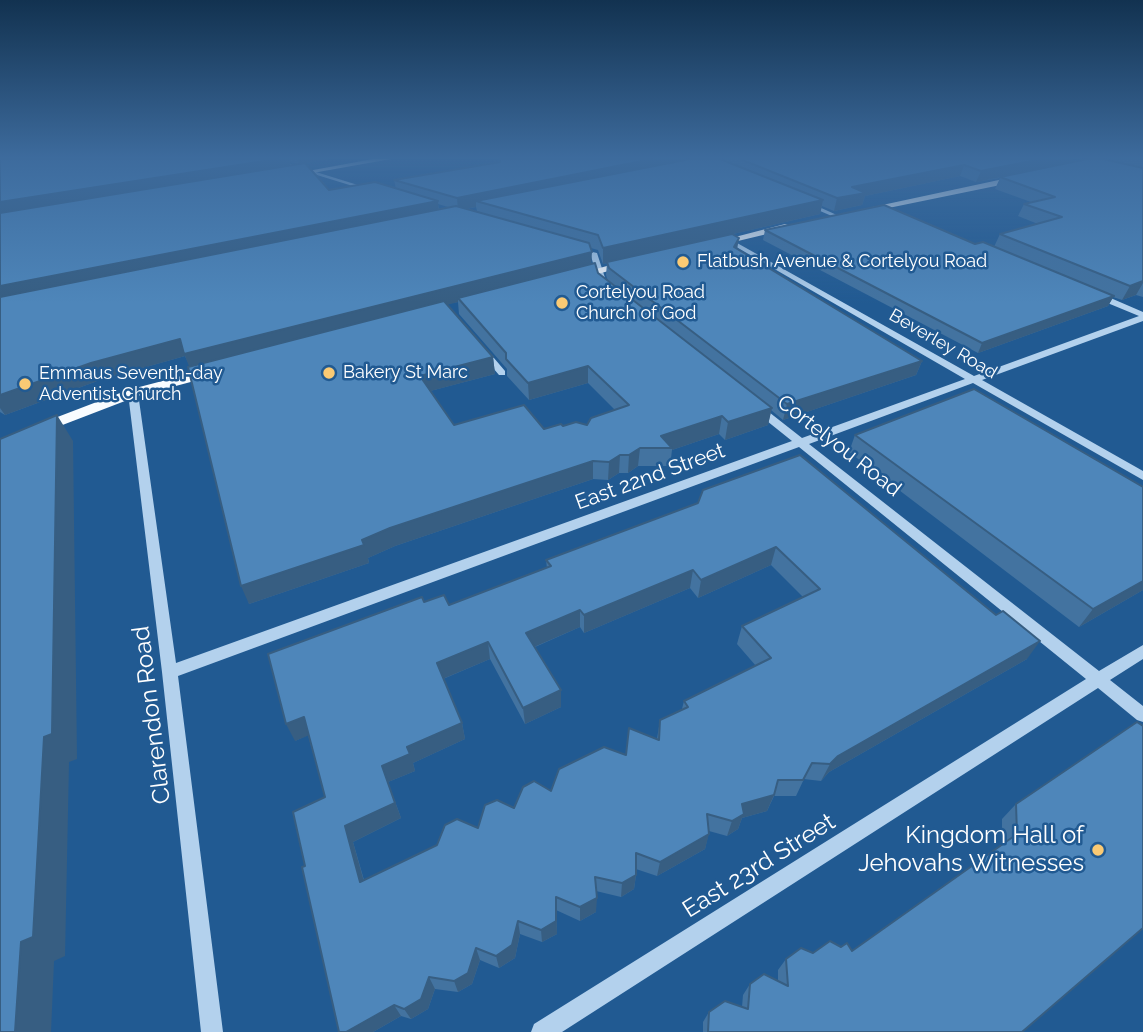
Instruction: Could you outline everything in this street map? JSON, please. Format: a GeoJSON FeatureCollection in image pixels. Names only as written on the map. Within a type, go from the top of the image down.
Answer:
{"type":"FeatureCollection","features":[{"type":"Feature","properties":{"kind":"main road"},"geometry":{"type":"LineString","coordinates":[[820,219],[878,207]]}},
{"type":"Feature","properties":{"kind":"main road"},"geometry":{"type":"LineString","coordinates":[[701,246],[796,225]]}},
{"type":"Feature","properties":{"kind":"main road"},"geometry":{"type":"LineString","coordinates":[[566,279],[636,261]]}},
{"type":"Feature","properties":{"kind":"main road"},"geometry":{"type":"LineString","coordinates":[[0,444],[133,393],[227,368]]}},
{"type":"Feature","properties":{"kind":"street"},"geometry":{"type":"LineString","coordinates":[[822,207],[846,214]]}},
{"type":"Feature","properties":{"kind":"street"},"geometry":{"type":"LineString","coordinates":[[886,207],[901,214]]}},
{"type":"Feature","properties":{"kind":"street","name":"Beverley Road"},"geometry":{"type":"LineString","coordinates":[[728,240],[1143,476]]}},
{"type":"Feature","properties":{"kind":"street"},"geometry":{"type":"LineString","coordinates":[[569,248],[594,255],[602,284],[613,293]]}},
{"type":"Feature","properties":{"kind":"street"},"geometry":{"type":"LineString","coordinates":[[1085,291],[1143,316]]}},
{"type":"Feature","properties":{"kind":"street","name":"East 22nd Street"},"geometry":{"type":"LineString","coordinates":[[170,671],[1143,316]]}},
{"type":"Feature","properties":{"kind":"street"},"geometry":{"type":"LineString","coordinates":[[476,342],[502,373]]}},
{"type":"Feature","properties":{"kind":"street","name":"Clarendon Road"},"geometry":{"type":"LineString","coordinates":[[133,393],[170,671],[212,1032]]}},
{"type":"Feature","properties":{"kind":"street","name":"Cortelyou Road"},"geometry":{"type":"LineString","coordinates":[[749,401],[1143,715]]}},
{"type":"Feature","properties":{"kind":"street","name":"East 23rd Street"},"geometry":{"type":"LineString","coordinates":[[542,1032],[1143,651]]}},
{"type":"Feature","properties":{"kind":"building"},"geometry":{"type":"Polygon","coordinates":[[[36,207],[406,207],[0,286],[0,213],[36,207]]]}},
{"type":"Feature","properties":{"kind":"building"},"geometry":{"type":"Polygon","coordinates":[[[450,207],[460,207],[589,243],[592,252],[184,354],[180,339],[91,363],[0,395],[0,297],[450,207]]]}},
{"type":"Feature","properties":{"kind":"building"},"geometry":{"type":"Polygon","coordinates":[[[498,207],[790,207],[603,248],[598,235],[498,207]]]}},
{"type":"Feature","properties":{"kind":"building"},"geometry":{"type":"Polygon","coordinates":[[[874,207],[889,207],[975,244],[983,242],[1114,296],[982,343],[765,230],[874,207]]]}},
{"type":"Feature","properties":{"kind":"building"},"geometry":{"type":"Polygon","coordinates":[[[1033,207],[1143,207],[1143,281],[1130,286],[1000,234],[1062,217],[1033,207]]]}},
{"type":"Feature","properties":{"kind":"building"},"geometry":{"type":"Polygon","coordinates":[[[732,234],[739,238],[734,247],[922,361],[787,404],[609,268],[607,262],[732,234]]]}},
{"type":"Feature","properties":{"kind":"building"},"geometry":{"type":"Polygon","coordinates":[[[595,263],[598,273],[772,408],[728,422],[722,416],[661,436],[672,448],[640,448],[609,462],[593,461],[390,528],[362,540],[364,545],[241,586],[188,367],[444,301],[493,357],[420,376],[454,425],[524,405],[544,429],[576,422],[587,425],[591,418],[629,405],[588,366],[528,383],[458,298],[595,263]]]}},
{"type":"Feature","properties":{"kind":"building"},"geometry":{"type":"Polygon","coordinates":[[[974,389],[1143,487],[1143,581],[1093,609],[855,435],[974,389]]]}},
{"type":"Feature","properties":{"kind":"building"},"geometry":{"type":"Polygon","coordinates":[[[57,415],[52,734],[44,737],[33,937],[21,942],[15,1032],[0,1032],[0,439],[57,415]]]}},
{"type":"Feature","properties":{"kind":"building"},"geometry":{"type":"Polygon","coordinates":[[[800,455],[996,615],[1003,611],[1040,641],[838,756],[830,764],[812,763],[803,780],[778,780],[774,795],[742,804],[744,814],[732,821],[707,814],[709,834],[660,862],[636,853],[636,875],[622,883],[595,877],[597,898],[580,907],[556,897],[556,921],[541,930],[518,921],[512,945],[496,956],[476,948],[468,973],[454,981],[429,977],[421,999],[404,1009],[394,1005],[346,1032],[339,1032],[302,867],[305,866],[293,812],[325,797],[304,717],[286,724],[268,654],[422,597],[424,602],[444,595],[449,605],[551,566],[546,560],[698,503],[703,490],[800,455]],[[776,547],[701,580],[693,570],[584,615],[580,610],[526,633],[561,690],[523,708],[488,642],[437,663],[462,723],[407,747],[410,754],[382,766],[395,803],[345,826],[360,882],[437,845],[445,825],[457,819],[478,828],[485,805],[497,800],[514,808],[523,787],[534,781],[551,791],[559,769],[604,747],[626,755],[629,728],[659,740],[660,720],[688,707],[684,701],[771,658],[742,626],[820,589],[776,547]]]}},
{"type":"Feature","properties":{"kind":"building"},"geometry":{"type":"Polygon","coordinates":[[[1137,722],[1143,726],[1143,928],[1022,1032],[708,1032],[709,1012],[725,1001],[748,1009],[750,984],[764,974],[788,986],[786,959],[801,948],[813,953],[830,941],[841,947],[847,943],[852,951],[1017,834],[1016,804],[1137,722]]]}},
{"type":"Feature","properties":{"kind":"place","name":"Flatbush Avenue & Cortelyou Road"},"geometry":{"type":"Point","coordinates":[683,262]}},
{"type":"Feature","properties":{"kind":"place","name":"Cortelyou Road Church of God"},"geometry":{"type":"Point","coordinates":[562,303]}},
{"type":"Feature","properties":{"kind":"place","name":"Bakery St Marc"},"geometry":{"type":"Point","coordinates":[329,373]}},
{"type":"Feature","properties":{"kind":"place","name":"Emmaus Seventh-day Adventist Church"},"geometry":{"type":"Point","coordinates":[25,384]}},
{"type":"Feature","properties":{"kind":"place","name":"Kingdom Hall of Jehovahs Witnesses"},"geometry":{"type":"Point","coordinates":[1098,850]}}]}
